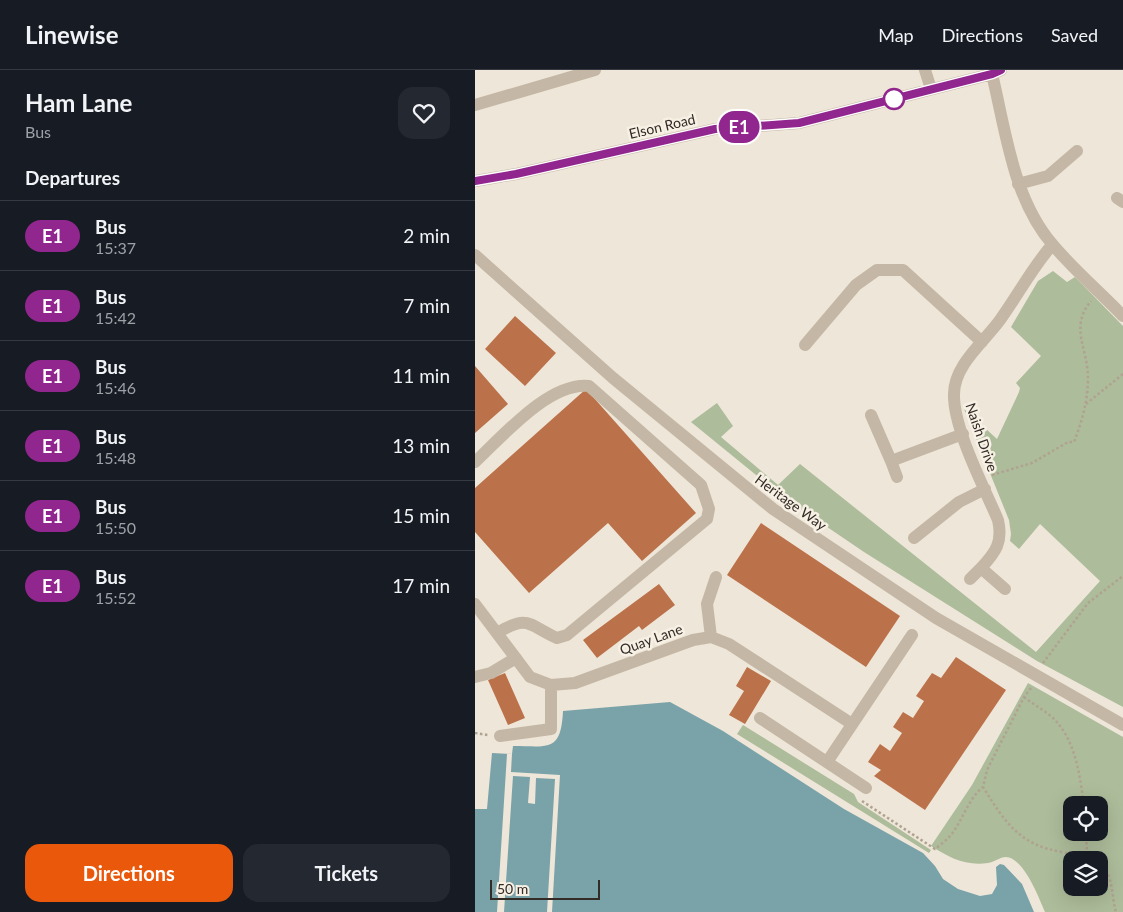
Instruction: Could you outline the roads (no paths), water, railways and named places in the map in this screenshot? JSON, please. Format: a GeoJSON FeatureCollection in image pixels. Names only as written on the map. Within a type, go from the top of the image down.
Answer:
{"type":"FeatureCollection","features":[{"type":"Feature","properties":{"kind":"street"},"geometry":{"type":"LineString","coordinates":[[475,105],[595,70]]}},
{"type":"Feature","properties":{"kind":"street"},"geometry":{"type":"LineString","coordinates":[[925,70],[931,89]]}},
{"type":"Feature","properties":{"kind":"street"},"geometry":{"type":"LineString","coordinates":[[997,72],[1018,184],[1028,207],[1052,245],[1123,316]]}},
{"type":"Feature","properties":{"kind":"street","name":"Elson Road"},"geometry":{"type":"LineString","coordinates":[[475,181],[516,174],[715,129],[799,123],[997,72]]}},
{"type":"Feature","properties":{"kind":"street"},"geometry":{"type":"LineString","coordinates":[[1018,184],[1048,176],[1077,151]]}},
{"type":"Feature","properties":{"kind":"street","name":"Naish Drive"},"geometry":{"type":"LineString","coordinates":[[981,568],[997,550],[1001,540],[998,520],[963,434],[954,405],[954,390],[961,370],[999,321],[1029,274],[1052,245]]}},
{"type":"Feature","properties":{"kind":"street","name":"Heritage Way"},"geometry":{"type":"LineString","coordinates":[[475,255],[613,378],[773,509],[936,618],[1123,726]]}},
{"type":"Feature","properties":{"kind":"street"},"geometry":{"type":"LineString","coordinates":[[805,345],[856,285],[877,270],[903,270],[982,342]]}},
{"type":"Feature","properties":{"kind":"street"},"geometry":{"type":"LineString","coordinates":[[475,462],[545,399],[577,385],[589,386],[701,485],[709,509],[707,519],[567,636],[557,638],[531,623],[513,623],[497,633]]}},
{"type":"Feature","properties":{"kind":"street"},"geometry":{"type":"LineString","coordinates":[[871,415],[897,477]]}},
{"type":"Feature","properties":{"kind":"street"},"geometry":{"type":"LineString","coordinates":[[891,461],[963,434]]}},
{"type":"Feature","properties":{"kind":"street"},"geometry":{"type":"LineString","coordinates":[[914,538],[983,484]]}},
{"type":"Feature","properties":{"kind":"street"},"geometry":{"type":"LineString","coordinates":[[970,579],[981,568],[1005,589]]}},
{"type":"Feature","properties":{"kind":"street"},"geometry":{"type":"LineString","coordinates":[[716,577],[707,604],[711,636],[729,644],[852,724]]}},
{"type":"Feature","properties":{"kind":"street","name":"Quay Lane"},"geometry":{"type":"LineString","coordinates":[[475,604],[530,677],[551,685],[575,683],[693,640],[711,636]]}},
{"type":"Feature","properties":{"kind":"street"},"geometry":{"type":"LineString","coordinates":[[827,762],[912,635]]}},
{"type":"Feature","properties":{"kind":"street"},"geometry":{"type":"LineString","coordinates":[[475,677],[491,672],[516,658]]}},
{"type":"Feature","properties":{"kind":"street"},"geometry":{"type":"LineString","coordinates":[[500,736],[551,729],[551,685]]}},
{"type":"Feature","properties":{"kind":"street"},"geometry":{"type":"LineString","coordinates":[[761,718],[866,788]]}},
{"type":"Feature","properties":{"kind":"water"},"geometry":{"type":"Polygon","coordinates":[[[670,702],[723,731],[844,809],[923,853],[935,866],[943,879],[958,889],[980,896],[992,894],[997,885],[996,867],[1000,864],[1004,865],[1022,884],[1034,912],[475,912],[475,809],[487,809],[492,753],[512,754],[513,746],[544,746],[556,741],[562,725],[563,711],[670,702]]]}}]}
